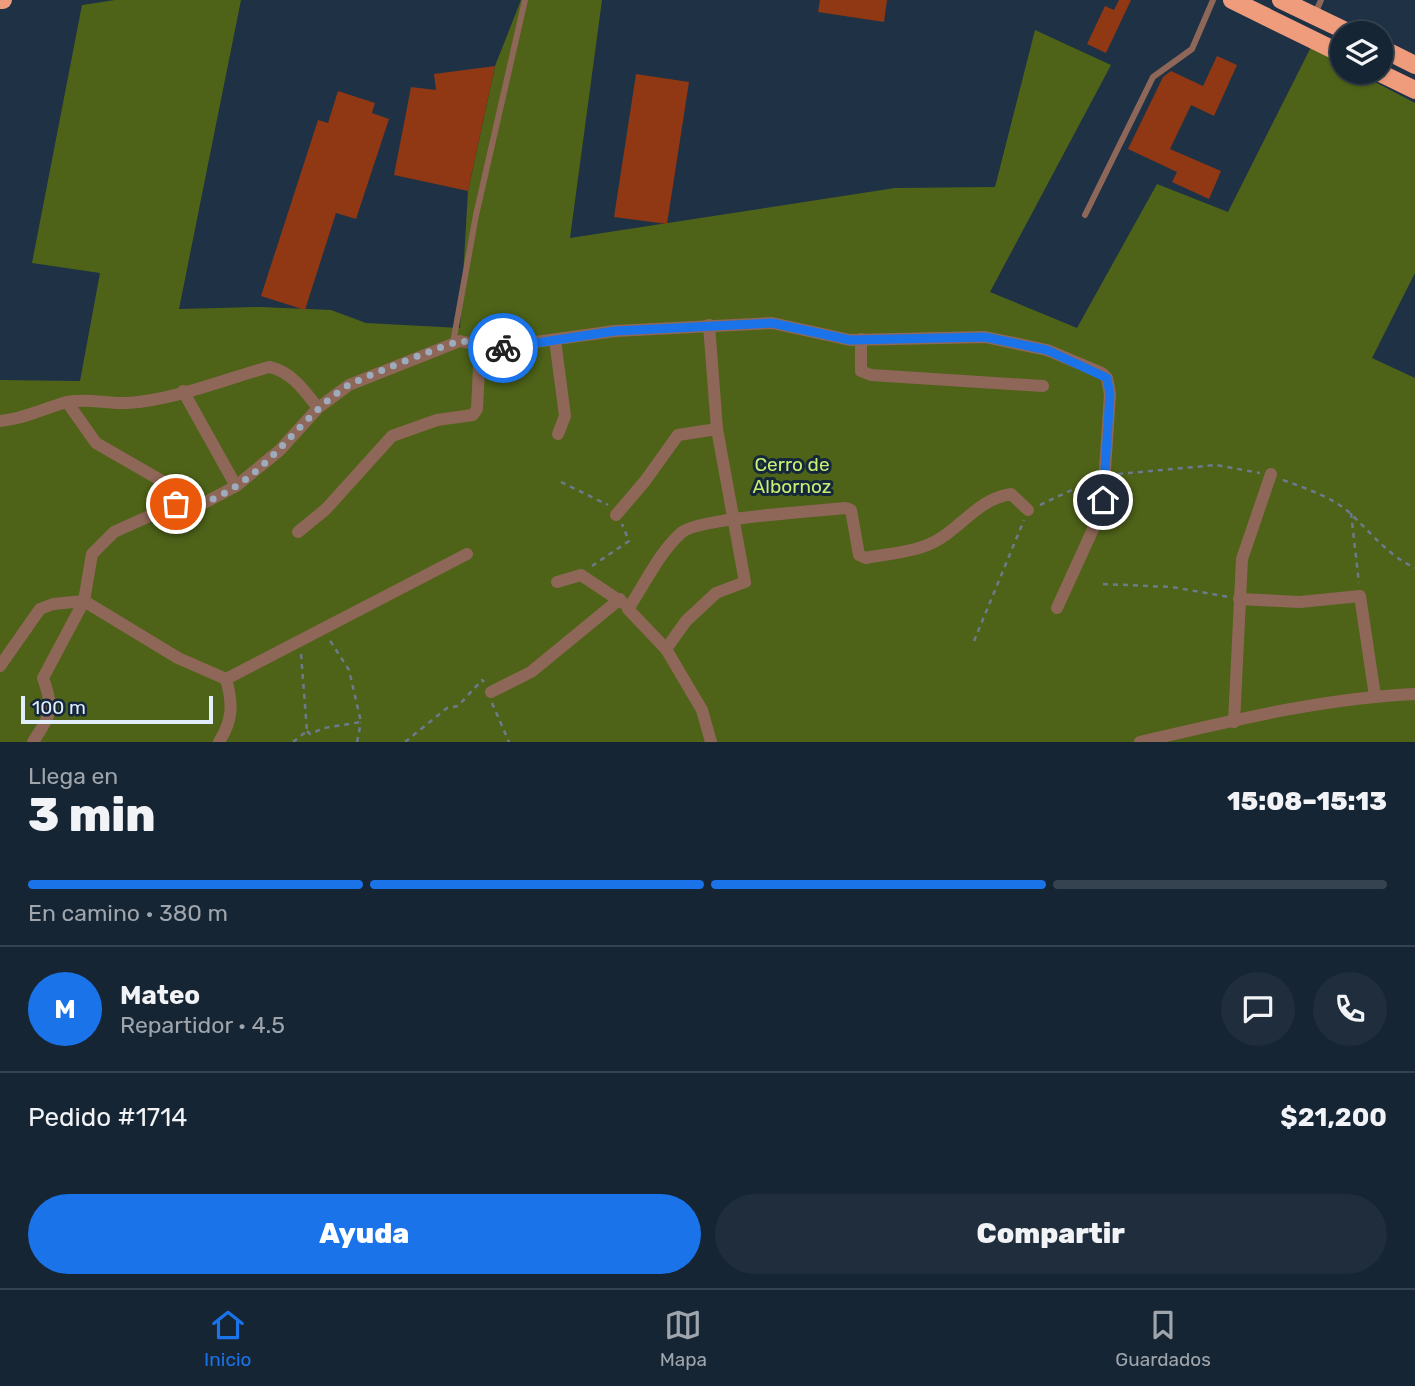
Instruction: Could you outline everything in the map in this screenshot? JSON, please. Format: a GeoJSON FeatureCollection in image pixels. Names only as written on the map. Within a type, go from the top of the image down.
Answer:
{"type":"FeatureCollection","features":[{"type":"Feature","properties":{"kind":"main road"},"geometry":{"type":"LineString","coordinates":[[1232,0],[1330,48]]}},
{"type":"Feature","properties":{"kind":"main road"},"geometry":{"type":"LineString","coordinates":[[1281,0],[1311,7],[1332,21]]}},
{"type":"Feature","properties":{"kind":"main road"},"geometry":{"type":"LineString","coordinates":[[1393,54],[1415,65]]}},
{"type":"Feature","properties":{"kind":"main road"},"geometry":{"type":"LineString","coordinates":[[1393,79],[1415,90]]}},
{"type":"Feature","properties":{"kind":"street"},"geometry":{"type":"LineString","coordinates":[[33,742],[52,713],[52,703],[43,678],[84,601],[92,554],[100,544],[114,532],[176,504],[206,502],[236,486],[280,450],[318,408],[349,385],[373,373],[460,341],[492,348],[615,331],[772,323],[850,340],[985,337],[1047,350],[1102,373],[1107,378],[1110,394],[1105,475],[1099,516],[1057,607]]}},
{"type":"Feature","properties":{"kind":"street"},"geometry":{"type":"LineString","coordinates":[[666,649],[686,621],[716,593],[745,582],[717,429],[709,325]]}},
{"type":"Feature","properties":{"kind":"street"},"geometry":{"type":"LineString","coordinates":[[861,339],[861,371],[870,375],[1043,386]]}},
{"type":"Feature","properties":{"kind":"street"},"geometry":{"type":"LineString","coordinates":[[555,340],[565,416],[558,435]]}},
{"type":"Feature","properties":{"kind":"street"},"geometry":{"type":"LineString","coordinates":[[298,532],[326,509],[392,436],[437,420],[472,415],[477,409],[480,346]]}},
{"type":"Feature","properties":{"kind":"street"},"geometry":{"type":"LineString","coordinates":[[0,421],[22,419],[67,402],[88,400],[127,403],[183,391],[268,367],[280,369],[302,387],[318,408]]}},
{"type":"Feature","properties":{"kind":"street"},"geometry":{"type":"LineString","coordinates":[[183,391],[236,486]]}},
{"type":"Feature","properties":{"kind":"street"},"geometry":{"type":"LineString","coordinates":[[67,402],[96,443],[163,481],[176,504]]}},
{"type":"Feature","properties":{"kind":"street"},"geometry":{"type":"LineString","coordinates":[[616,515],[678,435],[717,429]]}},
{"type":"Feature","properties":{"kind":"street"},"geometry":{"type":"LineString","coordinates":[[1234,722],[1242,559],[1271,474]]}},
{"type":"Feature","properties":{"kind":"street"},"geometry":{"type":"LineString","coordinates":[[491,692],[531,672],[624,604],[683,531],[706,524],[846,508],[851,510],[859,555],[866,558],[916,549],[940,538],[1002,495],[1011,494],[1028,510]]}},
{"type":"Feature","properties":{"kind":"street"},"geometry":{"type":"LineString","coordinates":[[226,679],[467,554]]}},
{"type":"Feature","properties":{"kind":"street"},"geometry":{"type":"LineString","coordinates":[[557,582],[581,575],[624,604],[666,649],[702,710],[712,742]]}},
{"type":"Feature","properties":{"kind":"street"},"geometry":{"type":"LineString","coordinates":[[1239,599],[1300,602],[1360,596],[1375,696]]}},
{"type":"Feature","properties":{"kind":"street"},"geometry":{"type":"LineString","coordinates":[[0,667],[40,609],[52,604],[84,601],[187,663],[226,679],[232,697],[231,716],[219,742]]}},
{"type":"Feature","properties":{"kind":"street"},"geometry":{"type":"LineString","coordinates":[[1140,742],[1375,696],[1415,694]]}},
{"type":"Feature","properties":{"kind":"lane"},"geometry":{"type":"LineString","coordinates":[[453,343],[475,215],[525,0]]}},
{"type":"Feature","properties":{"kind":"lane"},"geometry":{"type":"LineString","coordinates":[[1085,215],[1153,77],[1192,49],[1213,0]]}},
{"type":"Feature","properties":{"kind":"path"},"geometry":{"type":"LineString","coordinates":[[974,641],[1028,510],[1105,475],[1216,465],[1271,474],[1329,498],[1351,513],[1381,547],[1415,568]]}},
{"type":"Feature","properties":{"kind":"path"},"geometry":{"type":"LineString","coordinates":[[561,482],[600,499],[616,515],[629,537],[629,541],[581,575]]}},
{"type":"Feature","properties":{"kind":"path"},"geometry":{"type":"LineString","coordinates":[[1351,513],[1360,596]]}},
{"type":"Feature","properties":{"kind":"path"},"geometry":{"type":"LineString","coordinates":[[1103,584],[1172,587],[1239,599]]}},
{"type":"Feature","properties":{"kind":"path"},"geometry":{"type":"LineString","coordinates":[[322,627],[349,670],[362,722],[357,742]]}},
{"type":"Feature","properties":{"kind":"path"},"geometry":{"type":"LineString","coordinates":[[298,640],[306,692],[307,731]]}},
{"type":"Feature","properties":{"kind":"path"},"geometry":{"type":"LineString","coordinates":[[405,742],[447,708],[458,706],[482,680],[491,692],[492,704],[509,742]]}},
{"type":"Feature","properties":{"kind":"path"},"geometry":{"type":"LineString","coordinates":[[307,731],[310,734],[324,728],[362,722]]}},
{"type":"Feature","properties":{"kind":"path"},"geometry":{"type":"LineString","coordinates":[[293,742],[307,731]]}},
{"type":"Feature","properties":{"kind":"green space","name":"Cerro de Albornoz"},"geometry":{"type":"Polygon","coordinates":[[[115,0],[241,0],[179,309],[260,307],[331,310],[366,323],[460,328],[468,191],[495,66],[521,0],[602,0],[570,238],[895,188],[995,187],[1035,30],[1111,65],[990,292],[1077,328],[1157,184],[1228,212],[1311,47],[1330,57],[1330,84],[1379,84],[1415,103],[1415,273],[1372,358],[1415,378],[1415,742],[0,742],[0,380],[80,381],[100,273],[32,263],[82,5],[115,0]]]}},
{"type":"Feature","properties":{"kind":"building"},"geometry":{"type":"Polygon","coordinates":[[[820,0],[887,0],[884,22],[818,12],[820,0]]]}},
{"type":"Feature","properties":{"kind":"building"},"geometry":{"type":"Polygon","coordinates":[[[1119,0],[1131,0],[1106,53],[1087,44],[1105,6],[1114,10],[1119,0]]]}},
{"type":"Feature","properties":{"kind":"building"},"geometry":{"type":"Polygon","coordinates":[[[1217,56],[1237,65],[1214,116],[1191,105],[1170,149],[1221,171],[1209,199],[1172,182],[1177,172],[1128,149],[1163,77],[1171,71],[1203,86],[1217,56]]]}},
{"type":"Feature","properties":{"kind":"building"},"geometry":{"type":"Polygon","coordinates":[[[495,66],[468,191],[394,175],[411,87],[436,90],[434,74],[495,66]]]}},
{"type":"Feature","properties":{"kind":"building"},"geometry":{"type":"Polygon","coordinates":[[[636,74],[689,82],[667,224],[614,217],[636,74]]]}},
{"type":"Feature","properties":{"kind":"building"},"geometry":{"type":"Polygon","coordinates":[[[338,91],[375,103],[372,113],[389,119],[356,219],[336,213],[305,310],[261,296],[318,120],[328,123],[338,91]]]}},
{"type":"Feature","properties":{"kind":"way so far"},"geometry":{"type":"LineString","coordinates":[[176,504],[206,502],[250,477],[280,450],[318,408],[349,385],[373,373],[460,341],[503,348]]}},
{"type":"Feature","properties":{"kind":"route"},"geometry":{"type":"LineString","coordinates":[[503,348],[615,331],[772,323],[850,340],[888,337],[985,337],[1047,350],[1102,373],[1107,378],[1110,394],[1105,437],[1103,500]]}}]}
